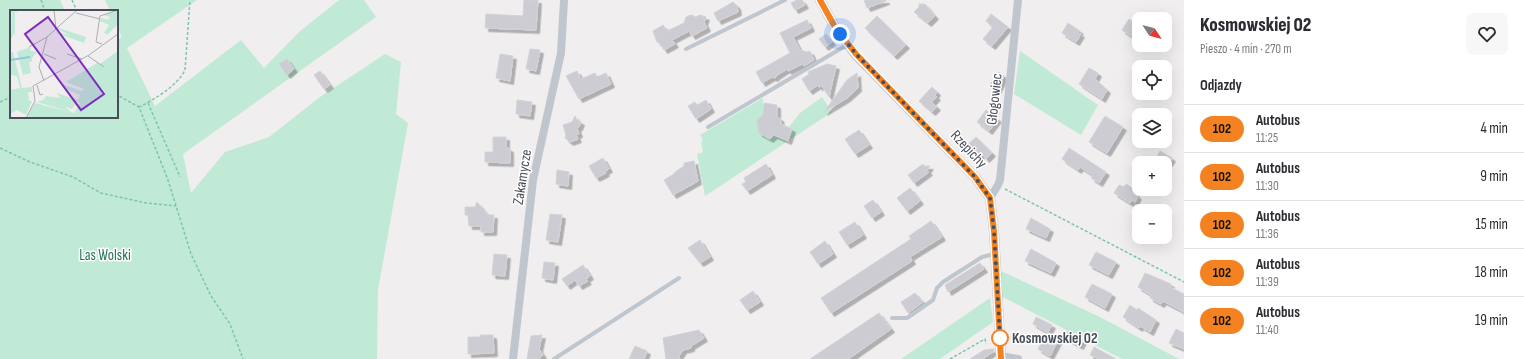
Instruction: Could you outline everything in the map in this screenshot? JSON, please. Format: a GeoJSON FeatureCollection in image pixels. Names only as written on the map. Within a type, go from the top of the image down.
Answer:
{"type":"FeatureCollection","features":[{"type":"Feature","properties":{"kind":"street","name":"Zakamycze"},"geometry":{"type":"LineString","coordinates":[[513,359],[533,180],[561,53],[564,0]]}},
{"type":"Feature","properties":{"kind":"street","name":"Rzepichy"},"geometry":{"type":"LineString","coordinates":[[820,0],[835,27],[856,54],[975,177],[990,198],[994,231],[994,254],[1001,357]]}},
{"type":"Feature","properties":{"kind":"street","name":"Głogowiec"},"geometry":{"type":"LineString","coordinates":[[990,198],[998,185],[1018,0]]}},
{"type":"Feature","properties":{"kind":"street"},"geometry":{"type":"LineString","coordinates":[[1001,357],[1018,359]]}},
{"type":"Feature","properties":{"kind":"lane"},"geometry":{"type":"LineString","coordinates":[[686,49],[785,0]]}},
{"type":"Feature","properties":{"kind":"lane"},"geometry":{"type":"LineString","coordinates":[[708,127],[848,44]]}},
{"type":"Feature","properties":{"kind":"lane"},"geometry":{"type":"LineString","coordinates":[[892,318],[907,318],[933,300],[937,288],[943,282],[982,257],[994,254]]}},
{"type":"Feature","properties":{"kind":"lane"},"geometry":{"type":"LineString","coordinates":[[554,359],[679,278]]}},
{"type":"Feature","properties":{"kind":"path"},"geometry":{"type":"LineString","coordinates":[[41,0],[45,10]]}},
{"type":"Feature","properties":{"kind":"path"},"geometry":{"type":"LineString","coordinates":[[72,0],[77,10]]}},
{"type":"Feature","properties":{"kind":"path"},"geometry":{"type":"LineString","coordinates":[[139,107],[148,103],[177,81],[185,70],[190,0]]}},
{"type":"Feature","properties":{"kind":"path"},"geometry":{"type":"LineString","coordinates":[[118,94],[139,107],[168,180],[190,254],[211,296],[230,324],[243,359]]}},
{"type":"Feature","properties":{"kind":"path"},"geometry":{"type":"LineString","coordinates":[[0,102],[10,97]]}},
{"type":"Feature","properties":{"kind":"path"},"geometry":{"type":"LineString","coordinates":[[148,103],[180,177]]}},
{"type":"Feature","properties":{"kind":"path"},"geometry":{"type":"LineString","coordinates":[[0,148],[30,162],[73,177],[101,193],[146,204],[176,206]]}},
{"type":"Feature","properties":{"kind":"path"},"geometry":{"type":"LineString","coordinates":[[998,185],[1184,282]]}},
{"type":"Feature","properties":{"kind":"path"},"geometry":{"type":"LineString","coordinates":[[950,359],[985,338],[986,344]]}},
{"type":"Feature","properties":{"kind":"green space","name":"Las Wolski"},"geometry":{"type":"Polygon","coordinates":[[[0,0],[60,0],[65,10],[10,10],[10,118],[118,118],[118,39],[122,37],[118,28],[118,10],[110,10],[105,0],[197,0],[127,48],[155,106],[241,40],[264,68],[299,32],[339,0],[364,0],[376,17],[183,154],[191,193],[225,152],[269,137],[320,97],[385,54],[401,62],[396,114],[408,123],[378,290],[377,359],[0,359],[0,0]]]}},
{"type":"Feature","properties":{"kind":"green space"},"geometry":{"type":"Polygon","coordinates":[[[1020,51],[1098,105],[1081,135],[1014,94],[1020,51]]]}},
{"type":"Feature","properties":{"kind":"green space"},"geometry":{"type":"Polygon","coordinates":[[[822,97],[832,112],[705,196],[697,154],[703,152],[701,142],[703,140],[700,135],[763,98],[763,118],[792,129],[789,127],[800,113],[822,97]]]}},
{"type":"Feature","properties":{"kind":"green space"},"geometry":{"type":"Polygon","coordinates":[[[1001,271],[1100,317],[1179,359],[1122,359],[1001,296],[1001,271]]]}},
{"type":"Feature","properties":{"kind":"green space"},"geometry":{"type":"Polygon","coordinates":[[[990,298],[993,322],[940,359],[901,359],[990,298]]]}},
{"type":"Feature","properties":{"kind":"building"},"geometry":{"type":"Polygon","coordinates":[[[524,0],[538,0],[536,30],[485,28],[486,14],[523,16],[524,0]]]}},
{"type":"Feature","properties":{"kind":"building"},"geometry":{"type":"Polygon","coordinates":[[[797,0],[802,0],[805,5],[795,10],[791,3],[797,0]]]}},
{"type":"Feature","properties":{"kind":"building"},"geometry":{"type":"Polygon","coordinates":[[[864,0],[886,0],[886,1],[867,8],[864,0]]]}},
{"type":"Feature","properties":{"kind":"building"},"geometry":{"type":"Polygon","coordinates":[[[733,2],[737,6],[738,12],[718,21],[714,13],[733,2]]]}},
{"type":"Feature","properties":{"kind":"building"},"geometry":{"type":"Polygon","coordinates":[[[919,4],[925,4],[935,16],[928,23],[914,12],[919,7],[919,4]]]}},
{"type":"Feature","properties":{"kind":"building"},"geometry":{"type":"Polygon","coordinates":[[[991,14],[1008,27],[992,46],[983,39],[993,27],[986,21],[991,14]]]}},
{"type":"Feature","properties":{"kind":"building"},"geometry":{"type":"Polygon","coordinates":[[[691,15],[696,17],[700,15],[706,17],[704,22],[707,28],[692,36],[689,31],[672,40],[675,44],[664,50],[660,43],[657,42],[653,31],[663,25],[667,31],[684,23],[686,17],[691,15]]]}},
{"type":"Feature","properties":{"kind":"building"},"geometry":{"type":"Polygon","coordinates":[[[877,16],[906,45],[894,56],[865,28],[877,16]]]}},
{"type":"Feature","properties":{"kind":"building"},"geometry":{"type":"Polygon","coordinates":[[[1129,19],[1132,21],[1132,36],[1122,30],[1129,19]]]}},
{"type":"Feature","properties":{"kind":"building"},"geometry":{"type":"Polygon","coordinates":[[[807,20],[811,28],[793,37],[800,50],[807,52],[810,51],[814,60],[804,66],[802,64],[788,71],[787,69],[775,78],[772,77],[762,83],[756,72],[790,53],[780,33],[807,20]]]}},
{"type":"Feature","properties":{"kind":"building"},"geometry":{"type":"Polygon","coordinates":[[[1068,23],[1080,31],[1078,33],[1081,34],[1076,42],[1062,33],[1068,23]]]}},
{"type":"Feature","properties":{"kind":"building"},"geometry":{"type":"Polygon","coordinates":[[[826,34],[832,42],[825,47],[819,39],[826,34]]]}},
{"type":"Feature","properties":{"kind":"building"},"geometry":{"type":"Polygon","coordinates":[[[530,49],[540,50],[536,71],[526,69],[530,49]]]}},
{"type":"Feature","properties":{"kind":"building"},"geometry":{"type":"Polygon","coordinates":[[[500,54],[513,56],[510,81],[496,78],[500,54]]]}},
{"type":"Feature","properties":{"kind":"building"},"geometry":{"type":"Polygon","coordinates":[[[287,59],[294,69],[287,75],[279,64],[287,59]]]}},
{"type":"Feature","properties":{"kind":"building"},"geometry":{"type":"Polygon","coordinates":[[[827,64],[836,66],[829,97],[822,86],[819,87],[818,85],[809,91],[802,79],[809,74],[808,72],[827,64]]]}},
{"type":"Feature","properties":{"kind":"building"},"geometry":{"type":"Polygon","coordinates":[[[1089,68],[1098,73],[1095,79],[1107,90],[1102,99],[1079,84],[1089,68]]]}},
{"type":"Feature","properties":{"kind":"building"},"geometry":{"type":"Polygon","coordinates":[[[320,71],[330,85],[324,89],[314,75],[320,71]]]}},
{"type":"Feature","properties":{"kind":"building"},"geometry":{"type":"Polygon","coordinates":[[[577,71],[581,79],[595,73],[597,77],[606,73],[611,84],[579,99],[566,76],[577,71]]]}},
{"type":"Feature","properties":{"kind":"building"},"geometry":{"type":"Polygon","coordinates":[[[999,72],[1004,76],[997,91],[989,86],[999,72]]]}},
{"type":"Feature","properties":{"kind":"building"},"geometry":{"type":"Polygon","coordinates":[[[857,73],[858,88],[847,98],[824,112],[847,80],[857,73]]]}},
{"type":"Feature","properties":{"kind":"building"},"geometry":{"type":"Polygon","coordinates":[[[932,87],[937,92],[935,95],[937,97],[932,102],[937,107],[932,112],[919,101],[932,87]]]}},
{"type":"Feature","properties":{"kind":"building"},"geometry":{"type":"Polygon","coordinates":[[[517,100],[532,102],[530,116],[516,114],[517,100]]]}},
{"type":"Feature","properties":{"kind":"building"},"geometry":{"type":"Polygon","coordinates":[[[706,100],[711,109],[696,119],[688,106],[695,102],[697,105],[706,100]]]}},
{"type":"Feature","properties":{"kind":"building"},"geometry":{"type":"Polygon","coordinates":[[[764,103],[777,105],[777,117],[780,118],[781,124],[792,129],[788,141],[774,135],[770,139],[759,133],[757,120],[763,115],[764,103]]]}},
{"type":"Feature","properties":{"kind":"building"},"geometry":{"type":"Polygon","coordinates":[[[986,110],[998,119],[989,131],[977,122],[986,110]]]}},
{"type":"Feature","properties":{"kind":"building"},"geometry":{"type":"Polygon","coordinates":[[[575,116],[577,120],[581,122],[577,128],[579,134],[576,135],[578,139],[570,142],[565,138],[566,135],[563,125],[572,122],[575,116]]]}},
{"type":"Feature","properties":{"kind":"building"},"geometry":{"type":"Polygon","coordinates":[[[1105,116],[1123,127],[1107,153],[1089,142],[1105,116]]]}},
{"type":"Feature","properties":{"kind":"building"},"geometry":{"type":"Polygon","coordinates":[[[859,130],[869,145],[855,154],[845,139],[859,130]]]}},
{"type":"Feature","properties":{"kind":"building"},"geometry":{"type":"Polygon","coordinates":[[[493,137],[506,137],[506,147],[510,149],[510,163],[485,162],[485,152],[493,152],[493,137]]]}},
{"type":"Feature","properties":{"kind":"building"},"geometry":{"type":"Polygon","coordinates":[[[976,137],[992,153],[986,159],[982,154],[977,159],[973,155],[969,154],[969,151],[965,147],[976,137]]]}},
{"type":"Feature","properties":{"kind":"building"},"geometry":{"type":"Polygon","coordinates":[[[1069,148],[1106,172],[1099,183],[1091,178],[1093,175],[1080,167],[1078,170],[1062,159],[1069,148]]]}},
{"type":"Feature","properties":{"kind":"building"},"geometry":{"type":"Polygon","coordinates":[[[1160,151],[1169,156],[1157,156],[1160,151]]]}},
{"type":"Feature","properties":{"kind":"building"},"geometry":{"type":"Polygon","coordinates":[[[603,158],[609,169],[605,171],[606,173],[596,178],[589,166],[603,158]]]}},
{"type":"Feature","properties":{"kind":"building"},"geometry":{"type":"Polygon","coordinates":[[[694,161],[698,181],[673,195],[664,180],[684,166],[684,163],[694,161]]]}},
{"type":"Feature","properties":{"kind":"building"},"geometry":{"type":"Polygon","coordinates":[[[766,164],[772,175],[747,191],[742,184],[746,182],[744,178],[766,164]]]}},
{"type":"Feature","properties":{"kind":"building"},"geometry":{"type":"Polygon","coordinates":[[[923,164],[924,166],[930,166],[927,170],[929,172],[914,183],[908,175],[923,164]]]}},
{"type":"Feature","properties":{"kind":"building"},"geometry":{"type":"Polygon","coordinates":[[[557,170],[569,172],[568,186],[556,184],[557,170]]]}},
{"type":"Feature","properties":{"kind":"building"},"geometry":{"type":"Polygon","coordinates":[[[1126,184],[1132,188],[1132,196],[1138,196],[1135,202],[1132,200],[1130,203],[1114,193],[1119,185],[1124,187],[1126,184]]]}},
{"type":"Feature","properties":{"kind":"building"},"geometry":{"type":"Polygon","coordinates":[[[910,188],[920,201],[907,211],[897,198],[910,188]]]}},
{"type":"Feature","properties":{"kind":"building"},"geometry":{"type":"Polygon","coordinates":[[[873,200],[881,212],[872,218],[864,206],[873,200]]]}},
{"type":"Feature","properties":{"kind":"building"},"geometry":{"type":"Polygon","coordinates":[[[477,202],[488,215],[494,215],[493,232],[481,232],[481,226],[469,226],[468,215],[465,215],[465,207],[475,207],[477,202]]]}},
{"type":"Feature","properties":{"kind":"building"},"geometry":{"type":"Polygon","coordinates":[[[550,214],[562,215],[558,242],[546,240],[550,214]]]}},
{"type":"Feature","properties":{"kind":"building"},"geometry":{"type":"Polygon","coordinates":[[[1031,218],[1050,229],[1046,238],[1026,229],[1031,218]]]}},
{"type":"Feature","properties":{"kind":"building"},"geometry":{"type":"Polygon","coordinates":[[[931,221],[942,237],[910,257],[912,261],[831,313],[821,298],[911,239],[909,236],[931,221]]]}},
{"type":"Feature","properties":{"kind":"building"},"geometry":{"type":"Polygon","coordinates":[[[855,222],[863,235],[847,245],[839,232],[855,222]]]}},
{"type":"Feature","properties":{"kind":"building"},"geometry":{"type":"Polygon","coordinates":[[[700,240],[710,257],[700,263],[688,248],[700,240]]]}},
{"type":"Feature","properties":{"kind":"building"},"geometry":{"type":"Polygon","coordinates":[[[825,241],[833,254],[818,264],[810,252],[825,241]]]}},
{"type":"Feature","properties":{"kind":"building"},"geometry":{"type":"Polygon","coordinates":[[[1031,249],[1056,263],[1051,273],[1025,261],[1031,249]]]}},
{"type":"Feature","properties":{"kind":"building"},"geometry":{"type":"Polygon","coordinates":[[[1096,252],[1116,262],[1109,275],[1089,265],[1096,252]]]}},
{"type":"Feature","properties":{"kind":"building"},"geometry":{"type":"Polygon","coordinates":[[[494,254],[507,255],[505,276],[492,275],[494,254]]]}},
{"type":"Feature","properties":{"kind":"building"},"geometry":{"type":"Polygon","coordinates":[[[544,262],[555,263],[553,280],[542,278],[544,262]]]}},
{"type":"Feature","properties":{"kind":"building"},"geometry":{"type":"Polygon","coordinates":[[[980,263],[984,269],[948,292],[945,285],[980,263]]]}},
{"type":"Feature","properties":{"kind":"building"},"geometry":{"type":"Polygon","coordinates":[[[583,265],[590,276],[586,279],[588,281],[579,286],[575,280],[567,286],[562,279],[583,265]]]}},
{"type":"Feature","properties":{"kind":"building"},"geometry":{"type":"Polygon","coordinates":[[[1145,273],[1171,284],[1170,287],[1184,294],[1184,312],[1163,301],[1161,304],[1150,298],[1151,295],[1138,287],[1145,273]]]}},
{"type":"Feature","properties":{"kind":"building"},"geometry":{"type":"Polygon","coordinates":[[[1092,284],[1112,294],[1105,308],[1085,297],[1092,284]]]}},
{"type":"Feature","properties":{"kind":"building"},"geometry":{"type":"Polygon","coordinates":[[[753,291],[760,302],[747,310],[740,300],[753,291]]]}},
{"type":"Feature","properties":{"kind":"building"},"geometry":{"type":"Polygon","coordinates":[[[915,293],[923,302],[908,313],[901,302],[915,293]]]}},
{"type":"Feature","properties":{"kind":"building"},"geometry":{"type":"Polygon","coordinates":[[[1130,305],[1137,310],[1138,308],[1156,320],[1150,332],[1140,326],[1139,328],[1123,317],[1130,305]]]}},
{"type":"Feature","properties":{"kind":"building"},"geometry":{"type":"Polygon","coordinates":[[[879,313],[891,329],[848,359],[810,359],[879,313]]]}},
{"type":"Feature","properties":{"kind":"building"},"geometry":{"type":"Polygon","coordinates":[[[1036,317],[1052,325],[1048,332],[1059,339],[1050,356],[1038,349],[1047,332],[1033,324],[1036,317]]]}},
{"type":"Feature","properties":{"kind":"building"},"geometry":{"type":"Polygon","coordinates":[[[1176,329],[1184,333],[1184,349],[1169,343],[1176,329]]]}},
{"type":"Feature","properties":{"kind":"building"},"geometry":{"type":"Polygon","coordinates":[[[699,330],[704,338],[691,346],[691,348],[683,350],[679,356],[680,359],[666,359],[663,338],[699,330]]]}},
{"type":"Feature","properties":{"kind":"building"},"geometry":{"type":"Polygon","coordinates":[[[1066,331],[1083,340],[1080,346],[1063,337],[1066,331]]]}},
{"type":"Feature","properties":{"kind":"building"},"geometry":{"type":"Polygon","coordinates":[[[480,335],[493,335],[494,353],[468,354],[468,337],[480,337],[480,335]]]}},
{"type":"Feature","properties":{"kind":"building"},"geometry":{"type":"Polygon","coordinates":[[[542,335],[539,349],[543,355],[538,359],[527,359],[531,336],[542,335]]]}},
{"type":"Feature","properties":{"kind":"building"},"geometry":{"type":"Polygon","coordinates":[[[635,346],[647,351],[644,359],[629,359],[635,346]]]}},
{"type":"Feature","properties":{"kind":"building"},"geometry":{"type":"Polygon","coordinates":[[[1094,347],[1116,359],[1099,359],[1090,355],[1094,347]]]}},
{"type":"Feature","properties":{"kind":"building"},"geometry":{"type":"Polygon","coordinates":[[[994,349],[994,351],[983,359],[970,359],[984,350],[994,349]]]}},
{"type":"Feature","properties":{"kind":"bus line","name":"102"},"geometry":{"type":"LineString","coordinates":[[820,0],[835,27],[856,54],[957,157],[975,177],[990,198],[994,231],[1001,359]]}},
{"type":"Feature","properties":{"kind":"place","name":"Kosmowskiej 02"},"geometry":{"type":"Point","coordinates":[1000,338]}},
{"type":"Feature","properties":{"kind":"route"},"geometry":{"type":"LineString","coordinates":[[840,34],[856,54],[957,157],[975,177],[990,198],[994,231],[1000,338]]}}]}
